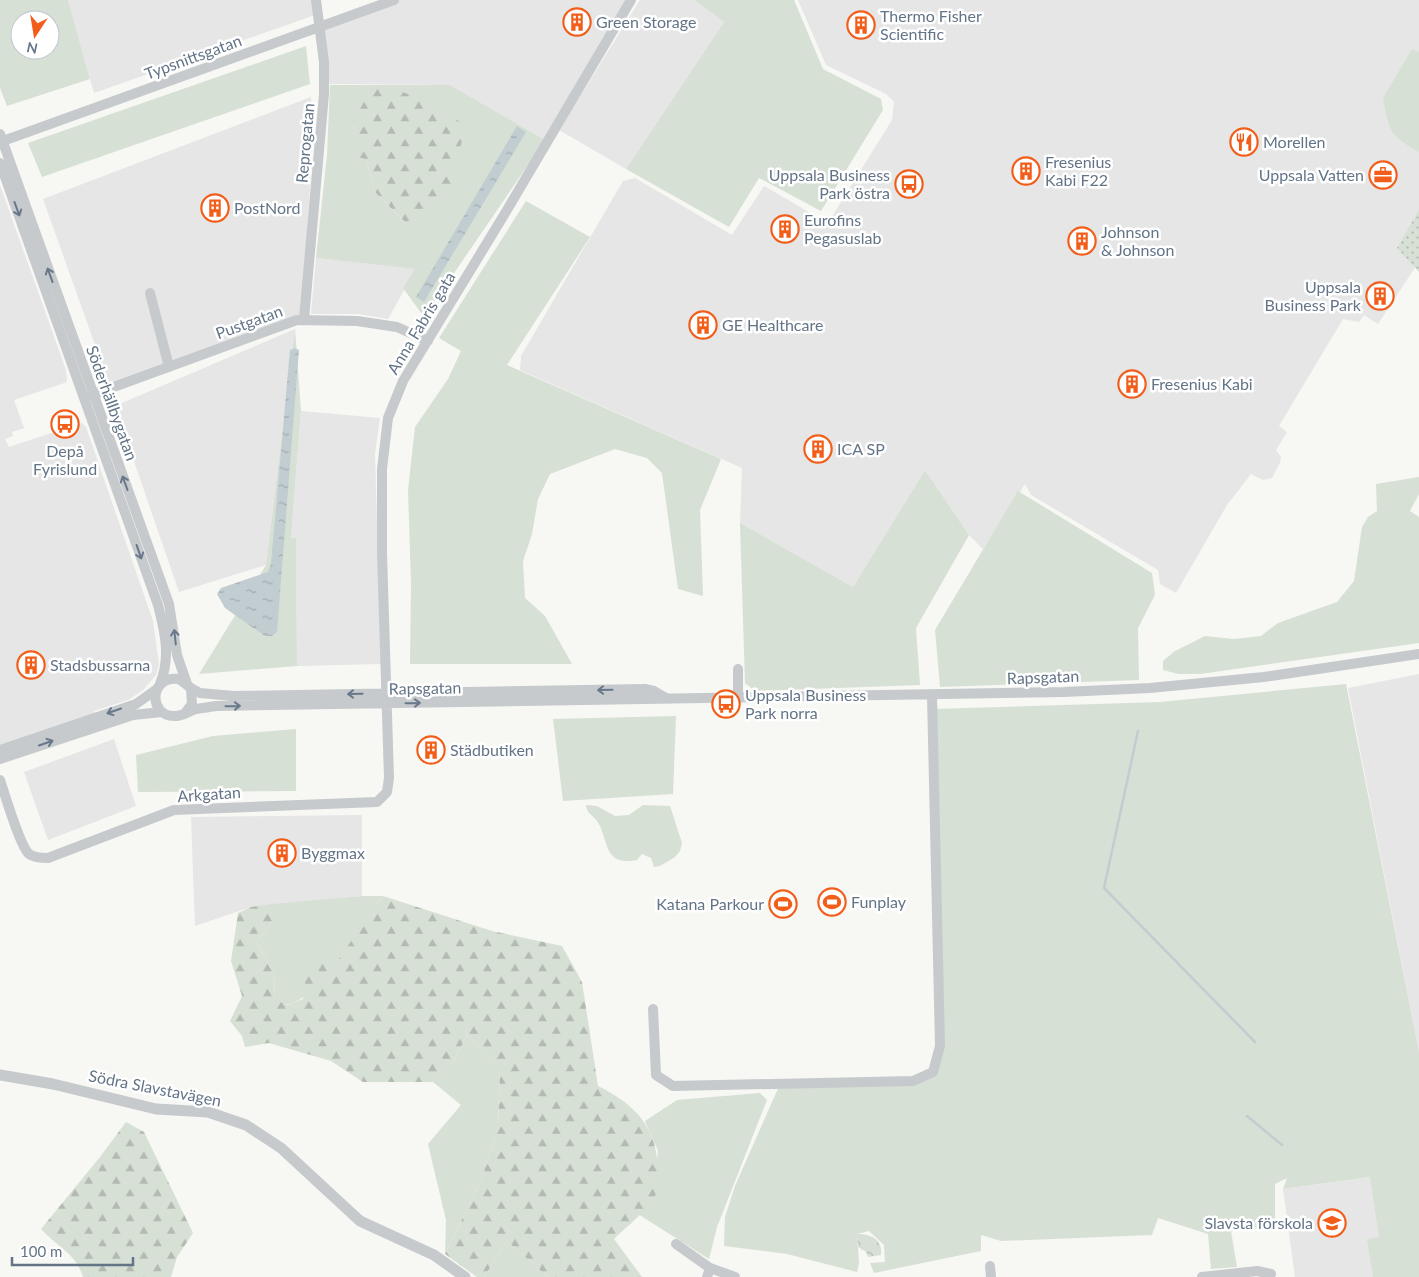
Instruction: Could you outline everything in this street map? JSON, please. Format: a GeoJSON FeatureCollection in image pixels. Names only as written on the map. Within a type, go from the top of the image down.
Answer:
{"type":"FeatureCollection","features":[{"type":"Feature","properties":{"kind":"street","name":"Reprogatan"},"geometry":{"type":"LineString","coordinates":[[304,319],[324,94],[320,27],[316,0]]}},
{"type":"Feature","properties":{"kind":"street","name":"Typsnittsgatan"},"geometry":{"type":"LineString","coordinates":[[1,139],[394,0]]}},
{"type":"Feature","properties":{"kind":"street","name":"Anna Fabris gata"},"geometry":{"type":"LineString","coordinates":[[387,699],[382,544],[382,469],[388,418],[403,381],[508,210],[630,0]]}},
{"type":"Feature","properties":{"kind":"street","name":"Söderhällbygatan"},"geometry":{"type":"LineString","coordinates":[[1,139],[90,396],[163,623],[167,655],[166,666],[159,687]]}},
{"type":"Feature","properties":{"kind":"street","name":"Söderhällbygatan"},"geometry":{"type":"LineString","coordinates":[[0,163],[169,604],[177,655],[189,686]]}},
{"type":"Feature","properties":{"kind":"street"},"geometry":{"type":"LineString","coordinates":[[150,293],[169,367]]}},
{"type":"Feature","properties":{"kind":"street","name":"Pustgatan"},"geometry":{"type":"LineString","coordinates":[[90,396],[297,320],[357,321],[397,327],[428,341]]}},
{"type":"Feature","properties":{"kind":"street","name":"Rapsgatan"},"geometry":{"type":"LineString","coordinates":[[189,686],[200,693],[225,696],[387,699],[645,700],[666,698],[738,699],[932,695],[1154,688],[1264,677],[1419,654]]}},
{"type":"Feature","properties":{"kind":"street"},"geometry":{"type":"LineString","coordinates":[[738,669],[738,699]]}},
{"type":"Feature","properties":{"kind":"street"},"geometry":{"type":"LineString","coordinates":[[0,750],[136,704],[174,678],[189,686],[193,699],[185,713],[173,716],[162,712],[133,715],[0,759]]}},
{"type":"Feature","properties":{"kind":"street"},"geometry":{"type":"LineString","coordinates":[[159,687],[155,701],[162,712]]}},
{"type":"Feature","properties":{"kind":"street"},"geometry":{"type":"LineString","coordinates":[[653,1009],[656,1075],[673,1086],[912,1081],[933,1072],[940,1046],[932,695]]}},
{"type":"Feature","properties":{"kind":"street","name":"Rapsgatan"},"geometry":{"type":"LineString","coordinates":[[185,713],[216,706],[387,699]]}},
{"type":"Feature","properties":{"kind":"street","name":"Arkgatan"},"geometry":{"type":"LineString","coordinates":[[0,780],[23,844],[30,854],[38,858],[48,858],[174,810],[377,802],[387,792],[390,778],[387,699]]}},
{"type":"Feature","properties":{"kind":"street","name":"Södra Slavstavägen"},"geometry":{"type":"LineString","coordinates":[[0,1076],[53,1084],[156,1108],[208,1112],[246,1126],[281,1148],[360,1221],[434,1255],[465,1277]]}},
{"type":"Feature","properties":{"kind":"street"},"geometry":{"type":"LineString","coordinates":[[676,1244],[709,1272],[735,1277]]}},
{"type":"Feature","properties":{"kind":"street"},"geometry":{"type":"LineString","coordinates":[[990,1266],[991,1277]]}},
{"type":"Feature","properties":{"kind":"street"},"geometry":{"type":"LineString","coordinates":[[1202,1277],[1257,1271],[1270,1274]]}},
{"type":"Feature","properties":{"kind":"shaded area"},"geometry":{"type":"Polygon","coordinates":[[[68,0],[316,0],[318,14],[94,93],[68,0]]]}},
{"type":"Feature","properties":{"kind":"shaded area"},"geometry":{"type":"Polygon","coordinates":[[[395,0],[631,0],[545,140],[450,85],[324,84],[320,27],[395,0]]]}},
{"type":"Feature","properties":{"kind":"shaded area"},"geometry":{"type":"Polygon","coordinates":[[[640,0],[694,0],[724,22],[626,169],[559,130],[640,0]]]}},
{"type":"Feature","properties":{"kind":"shaded area"},"geometry":{"type":"Polygon","coordinates":[[[798,0],[1419,0],[1419,211],[1397,248],[1416,266],[1378,324],[1364,315],[1359,322],[1343,319],[1279,426],[1287,432],[1276,450],[1281,457],[1272,478],[1263,480],[1251,474],[1227,505],[1176,593],[1160,584],[1158,570],[1031,495],[1025,484],[983,549],[969,535],[925,470],[853,587],[740,523],[742,468],[520,370],[521,356],[623,181],[635,178],[732,235],[764,186],[828,223],[892,120],[894,102],[886,94],[826,65],[798,0]]]}},
{"type":"Feature","properties":{"kind":"shaded area"},"geometry":{"type":"Polygon","coordinates":[[[311,97],[313,138],[302,315],[109,384],[43,199],[311,97]]]}},
{"type":"Feature","properties":{"kind":"shaded area"},"geometry":{"type":"Polygon","coordinates":[[[0,185],[66,370],[67,382],[14,400],[24,428],[12,432],[13,436],[5,439],[9,447],[82,423],[86,427],[153,621],[159,664],[156,675],[143,690],[128,700],[94,711],[95,717],[0,750],[0,185]]]}},
{"type":"Feature","properties":{"kind":"shaded area"},"geometry":{"type":"Polygon","coordinates":[[[316,258],[416,269],[388,319],[358,314],[311,314],[316,258]]]}},
{"type":"Feature","properties":{"kind":"shaded area"},"geometry":{"type":"Polygon","coordinates":[[[295,329],[266,565],[179,592],[115,406],[295,329]]]}},
{"type":"Feature","properties":{"kind":"shaded area"},"geometry":{"type":"Polygon","coordinates":[[[301,411],[380,418],[375,454],[381,664],[297,666],[296,538],[291,538],[301,411]]]}},
{"type":"Feature","properties":{"kind":"shaded area"},"geometry":{"type":"Polygon","coordinates":[[[1419,674],[1419,1052],[1348,688],[1419,674]]]}},
{"type":"Feature","properties":{"kind":"shaded area"},"geometry":{"type":"Polygon","coordinates":[[[114,739],[136,806],[48,840],[24,772],[114,739]]]}},
{"type":"Feature","properties":{"kind":"shaded area"},"geometry":{"type":"Polygon","coordinates":[[[362,815],[362,896],[251,907],[195,926],[191,817],[362,815]]]}},
{"type":"Feature","properties":{"kind":"shaded area","name":"Slavsta förskola"},"geometry":{"type":"Polygon","coordinates":[[[1371,1177],[1379,1237],[1368,1239],[1373,1277],[1295,1277],[1283,1189],[1371,1177]]]}},
{"type":"Feature","properties":{"kind":"green space"},"geometry":{"type":"Polygon","coordinates":[[[0,0],[68,0],[90,79],[7,106],[0,88],[0,0]]]}},
{"type":"Feature","properties":{"kind":"green space"},"geometry":{"type":"Polygon","coordinates":[[[694,0],[794,0],[823,69],[881,99],[883,110],[821,211],[759,178],[729,227],[626,169],[724,22],[694,0]]]}},
{"type":"Feature","properties":{"kind":"green space"},"geometry":{"type":"Polygon","coordinates":[[[306,46],[310,84],[42,177],[28,143],[306,46]]]}},
{"type":"Feature","properties":{"kind":"green space"},"geometry":{"type":"Polygon","coordinates":[[[1412,49],[1419,52],[1419,152],[1402,141],[1392,131],[1383,98],[1412,49]]]}},
{"type":"Feature","properties":{"kind":"green space"},"geometry":{"type":"Polygon","coordinates":[[[330,85],[450,85],[545,140],[424,317],[403,288],[415,269],[316,258],[327,155],[330,85]],[[366,159],[375,192],[407,224],[366,159]]]}},
{"type":"Feature","properties":{"kind":"green space"},"geometry":{"type":"Polygon","coordinates":[[[372,87],[397,90],[409,94],[466,125],[449,191],[407,224],[375,192],[366,159],[357,157],[353,122],[372,87]]]}},
{"type":"Feature","properties":{"kind":"green space"},"geometry":{"type":"Polygon","coordinates":[[[526,201],[590,237],[507,365],[721,459],[700,510],[703,596],[678,589],[662,473],[647,458],[615,449],[550,474],[538,499],[532,534],[523,561],[525,598],[545,616],[572,664],[410,664],[411,584],[408,490],[415,427],[448,379],[461,351],[439,338],[526,201]]]}},
{"type":"Feature","properties":{"kind":"green space"},"geometry":{"type":"Polygon","coordinates":[[[1419,210],[1419,272],[1397,248],[1419,210]]]}},
{"type":"Feature","properties":{"kind":"green space"},"geometry":{"type":"Polygon","coordinates":[[[295,329],[301,411],[291,538],[377,537],[296,538],[297,666],[199,674],[266,565],[295,329]]]}},
{"type":"Feature","properties":{"kind":"green space"},"geometry":{"type":"Polygon","coordinates":[[[925,470],[969,535],[916,628],[920,685],[755,691],[745,683],[740,523],[853,587],[925,470]]]}},
{"type":"Feature","properties":{"kind":"green space"},"geometry":{"type":"Polygon","coordinates":[[[1419,477],[1419,494],[1410,511],[1419,517],[1419,643],[1200,674],[1178,674],[1163,670],[1163,661],[1175,651],[1205,636],[1234,639],[1261,636],[1278,623],[1337,602],[1354,581],[1362,527],[1368,517],[1377,511],[1376,484],[1419,477]]]}},
{"type":"Feature","properties":{"kind":"green space"},"geometry":{"type":"Polygon","coordinates":[[[1018,491],[1152,573],[1155,595],[1138,628],[1139,680],[940,687],[935,630],[1018,491]]]}},
{"type":"Feature","properties":{"kind":"green space"},"geometry":{"type":"Polygon","coordinates":[[[1346,684],[1419,1052],[1419,1277],[1373,1277],[1367,1239],[1379,1237],[1370,1177],[1283,1189],[1287,1178],[1275,1184],[1275,1226],[1231,1231],[1237,1267],[1211,1269],[1208,1234],[1158,1218],[1152,1235],[1001,1241],[981,1235],[981,1251],[874,1273],[870,1263],[885,1262],[884,1245],[869,1231],[857,1234],[859,1263],[857,1272],[787,1254],[724,1246],[725,1217],[735,1186],[780,1084],[912,1081],[933,1072],[940,1046],[933,709],[1160,702],[1346,684]]]}},
{"type":"Feature","properties":{"kind":"green space"},"geometry":{"type":"Polygon","coordinates":[[[676,716],[673,794],[563,801],[553,719],[676,716]]]}},
{"type":"Feature","properties":{"kind":"green space"},"geometry":{"type":"Polygon","coordinates":[[[296,729],[296,791],[138,792],[136,755],[213,736],[296,729]]]}},
{"type":"Feature","properties":{"kind":"green space"},"geometry":{"type":"Polygon","coordinates":[[[586,805],[597,806],[615,816],[629,815],[643,805],[670,806],[682,843],[680,851],[675,857],[660,866],[654,867],[651,858],[642,854],[637,860],[626,861],[618,859],[608,850],[601,828],[586,805]]]}},
{"type":"Feature","properties":{"kind":"green space"},"geometry":{"type":"Polygon","coordinates":[[[362,896],[383,896],[326,974],[301,999],[290,1004],[275,1001],[274,973],[257,942],[273,920],[273,904],[362,896]]]}},
{"type":"Feature","properties":{"kind":"green space"},"geometry":{"type":"Polygon","coordinates":[[[383,896],[492,931],[562,946],[582,982],[598,1086],[623,1101],[642,1119],[654,1142],[658,1171],[655,1197],[646,1209],[614,1239],[642,1277],[548,1277],[507,1241],[484,1277],[477,1277],[445,1254],[482,1178],[498,1126],[500,1071],[467,1035],[454,1061],[433,1082],[363,1082],[331,1061],[269,1043],[245,1047],[242,1036],[230,1021],[242,996],[231,961],[238,913],[251,907],[273,904],[273,920],[257,942],[274,973],[275,1000],[288,1005],[303,999],[307,966],[337,961],[383,896]]]}},
{"type":"Feature","properties":{"kind":"green space"},"geometry":{"type":"Polygon","coordinates":[[[467,1035],[500,1071],[498,1126],[482,1178],[445,1254],[446,1220],[428,1144],[461,1105],[433,1082],[454,1061],[467,1035]]]}},
{"type":"Feature","properties":{"kind":"green space"},"geometry":{"type":"Polygon","coordinates":[[[760,1093],[767,1100],[717,1227],[709,1259],[638,1214],[652,1203],[658,1151],[645,1121],[677,1100],[760,1093]]]}},
{"type":"Feature","properties":{"kind":"green space"},"geometry":{"type":"Polygon","coordinates":[[[126,1122],[144,1132],[193,1233],[177,1257],[171,1277],[83,1277],[71,1256],[41,1229],[126,1122]]]}},
{"type":"Feature","properties":{"kind":"green space"},"geometry":{"type":"Polygon","coordinates":[[[857,1234],[875,1238],[880,1245],[881,1255],[868,1257],[866,1252],[858,1247],[857,1234]]]}},
{"type":"Feature","properties":{"kind":"green space"},"geometry":{"type":"Polygon","coordinates":[[[507,1241],[548,1277],[484,1277],[507,1241]]]}},
{"type":"Feature","properties":{"kind":"water"},"geometry":{"type":"Polygon","coordinates":[[[517,126],[526,132],[424,302],[416,297],[517,126]]]}},
{"type":"Feature","properties":{"kind":"water"},"geometry":{"type":"Polygon","coordinates":[[[295,348],[299,350],[277,632],[272,636],[265,636],[225,608],[217,594],[221,588],[268,572],[271,564],[290,350],[295,348]]]}},
{"type":"Feature","properties":{"kind":"waterway"},"geometry":{"type":"LineString","coordinates":[[1138,731],[1104,888],[1255,1042]]}},
{"type":"Feature","properties":{"kind":"waterway"},"geometry":{"type":"LineString","coordinates":[[1247,1116],[1282,1145]]}},
{"type":"Feature","properties":{"kind":"place","name":"Green Storage"},"geometry":{"type":"Point","coordinates":[577,22]}},
{"type":"Feature","properties":{"kind":"place","name":"Thermo Fisher Scientific"},"geometry":{"type":"Point","coordinates":[861,25]}},
{"type":"Feature","properties":{"kind":"place","name":"Morellen"},"geometry":{"type":"Point","coordinates":[1244,142]}},
{"type":"Feature","properties":{"kind":"place","name":"Fresenius Kabi F22"},"geometry":{"type":"Point","coordinates":[1026,171]}},
{"type":"Feature","properties":{"kind":"place","name":"Uppsala Vatten"},"geometry":{"type":"Point","coordinates":[1383,175]}},
{"type":"Feature","properties":{"kind":"place","name":"Uppsala Business Park östra"},"geometry":{"type":"Point","coordinates":[909,184]}},
{"type":"Feature","properties":{"kind":"place","name":"PostNord"},"geometry":{"type":"Point","coordinates":[215,208]}},
{"type":"Feature","properties":{"kind":"place","name":"Eurofins Pegasuslab"},"geometry":{"type":"Point","coordinates":[785,229]}},
{"type":"Feature","properties":{"kind":"place","name":"Johnson & Johnson"},"geometry":{"type":"Point","coordinates":[1082,241]}},
{"type":"Feature","properties":{"kind":"place","name":"Uppsala Business Park"},"geometry":{"type":"Point","coordinates":[1380,296]}},
{"type":"Feature","properties":{"kind":"place","name":"GE Healthcare"},"geometry":{"type":"Point","coordinates":[703,325]}},
{"type":"Feature","properties":{"kind":"place","name":"Fresenius Kabi"},"geometry":{"type":"Point","coordinates":[1132,384]}},
{"type":"Feature","properties":{"kind":"place","name":"Depå Fyrislund"},"geometry":{"type":"Point","coordinates":[65,424]}},
{"type":"Feature","properties":{"kind":"place","name":"ICA SP"},"geometry":{"type":"Point","coordinates":[818,449]}},
{"type":"Feature","properties":{"kind":"place","name":"Stadsbussarna"},"geometry":{"type":"Point","coordinates":[31,665]}},
{"type":"Feature","properties":{"kind":"place","name":"Uppsala Business Park norra"},"geometry":{"type":"Point","coordinates":[726,704]}},
{"type":"Feature","properties":{"kind":"place","name":"Städbutiken"},"geometry":{"type":"Point","coordinates":[431,750]}},
{"type":"Feature","properties":{"kind":"place","name":"Byggmax"},"geometry":{"type":"Point","coordinates":[282,853]}},
{"type":"Feature","properties":{"kind":"place","name":"Funplay"},"geometry":{"type":"Point","coordinates":[832,902]}},
{"type":"Feature","properties":{"kind":"place","name":"Katana Parkour"},"geometry":{"type":"Point","coordinates":[783,904]}},
{"type":"Feature","properties":{"kind":"place","name":"Slavsta förskola"},"geometry":{"type":"Point","coordinates":[1332,1223]}}]}
